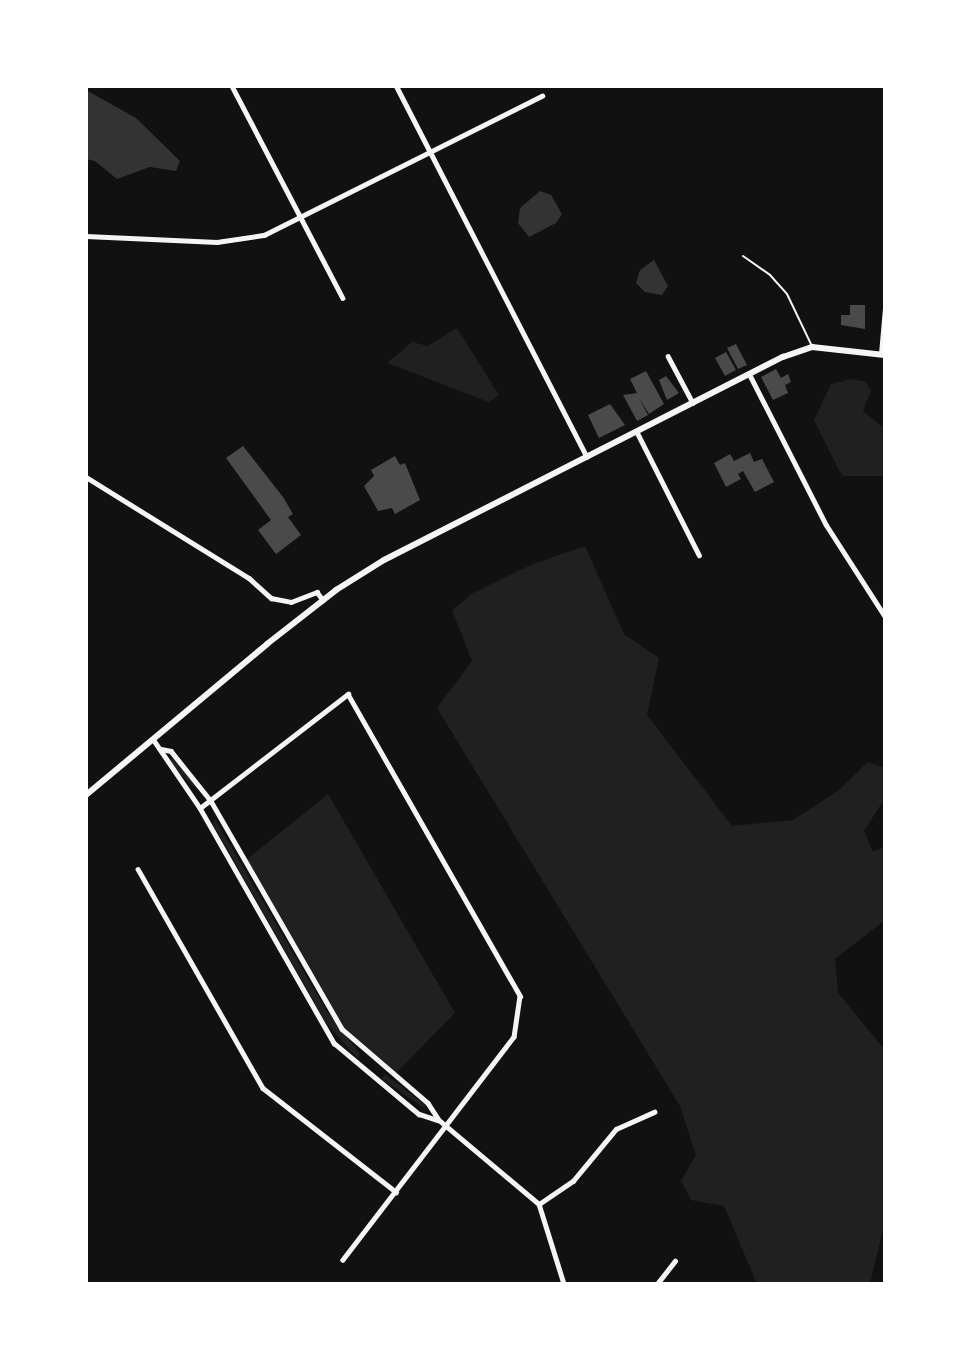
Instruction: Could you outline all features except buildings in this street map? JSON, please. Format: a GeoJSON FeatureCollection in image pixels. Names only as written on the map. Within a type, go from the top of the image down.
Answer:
{"type":"FeatureCollection","features":[{"type":"Feature","properties":{"kind":"main road"},"geometry":{"type":"LineString","coordinates":[[86,795],[323,600],[384,560],[749,374],[812,347],[883,354]]}},
{"type":"Feature","properties":{"kind":"street"},"geometry":{"type":"LineString","coordinates":[[232,86],[343,299]]}},
{"type":"Feature","properties":{"kind":"street"},"geometry":{"type":"LineString","coordinates":[[396,86],[587,457]]}},
{"type":"Feature","properties":{"kind":"street"},"geometry":{"type":"LineString","coordinates":[[86,236],[217,242],[264,235],[302,220],[541,96]]}},
{"type":"Feature","properties":{"kind":"street"},"geometry":{"type":"LineString","coordinates":[[883,354],[885,308]]}},
{"type":"Feature","properties":{"kind":"street"},"geometry":{"type":"LineString","coordinates":[[668,356],[693,403]]}},
{"type":"Feature","properties":{"kind":"street"},"geometry":{"type":"LineString","coordinates":[[749,374],[826,525],[885,617]]}},
{"type":"Feature","properties":{"kind":"street"},"geometry":{"type":"LineString","coordinates":[[637,432],[699,555]]}},
{"type":"Feature","properties":{"kind":"street"},"geometry":{"type":"LineString","coordinates":[[86,477],[249,578],[271,598],[291,601],[317,592],[323,600]]}},
{"type":"Feature","properties":{"kind":"street"},"geometry":{"type":"LineString","coordinates":[[200,808],[348,694],[520,996],[514,1037],[343,1260]]}},
{"type":"Feature","properties":{"kind":"street"},"geometry":{"type":"LineString","coordinates":[[153,739],[161,749],[164,760],[200,808],[334,1043],[419,1114],[439,1120]]}},
{"type":"Feature","properties":{"kind":"street"},"geometry":{"type":"LineString","coordinates":[[161,749],[171,751],[211,801],[341,1029],[428,1103],[439,1120],[539,1204],[564,1284]]}},
{"type":"Feature","properties":{"kind":"street"},"geometry":{"type":"LineString","coordinates":[[138,869],[263,1088],[396,1192]]}},
{"type":"Feature","properties":{"kind":"street"},"geometry":{"type":"LineString","coordinates":[[539,1204],[573,1181],[616,1129],[654,1112]]}},
{"type":"Feature","properties":{"kind":"street"},"geometry":{"type":"LineString","coordinates":[[657,1284],[675,1261]]}},
{"type":"Feature","properties":{"kind":"lane"},"geometry":{"type":"LineString","coordinates":[[743,256],[770,275],[787,294],[812,347]]}},
{"type":"Feature","properties":{"kind":"shaded area"},"geometry":{"type":"Polygon","coordinates":[[[86,90],[136,118],[180,161],[176,171],[150,167],[117,179],[95,161],[86,159],[86,90]]]}},
{"type":"Feature","properties":{"kind":"shaded area"},"geometry":{"type":"Polygon","coordinates":[[[540,191],[551,195],[562,214],[556,223],[529,237],[518,223],[520,208],[540,191]]]}},
{"type":"Feature","properties":{"kind":"shaded area"},"geometry":{"type":"Polygon","coordinates":[[[654,260],[668,286],[662,295],[645,292],[636,283],[640,270],[654,260]]]}},
{"type":"Feature","properties":{"kind":"shaded area"},"geometry":{"type":"Polygon","coordinates":[[[457,328],[499,395],[489,402],[387,363],[412,342],[428,346],[457,328]]]}},
{"type":"Feature","properties":{"kind":"shaded area"},"geometry":{"type":"Polygon","coordinates":[[[852,379],[866,382],[871,391],[863,411],[885,429],[885,476],[842,476],[814,420],[831,384],[852,379]]]}},
{"type":"Feature","properties":{"kind":"shaded area"},"geometry":{"type":"Polygon","coordinates":[[[585,546],[624,634],[659,658],[647,715],[732,826],[793,820],[839,790],[868,762],[885,768],[885,798],[864,831],[873,852],[885,846],[885,920],[835,959],[838,993],[885,1050],[885,1222],[870,1284],[757,1284],[724,1206],[691,1200],[681,1181],[696,1155],[680,1106],[437,708],[472,661],[452,610],[473,593],[533,564],[585,546]]]}},
{"type":"Feature","properties":{"kind":"shaded area"},"geometry":{"type":"Polygon","coordinates":[[[173,758],[198,786],[197,790],[169,762],[173,758]]]}},
{"type":"Feature","properties":{"kind":"shaded area"},"geometry":{"type":"Polygon","coordinates":[[[328,794],[455,1013],[394,1075],[342,1029],[245,861],[328,794]]]}},
{"type":"Feature","properties":{"kind":"shaded area"},"geometry":{"type":"Polygon","coordinates":[[[215,819],[326,1010],[360,1054],[358,1059],[326,1023],[213,824],[215,819]]]}},
{"type":"Feature","properties":{"kind":"shaded area"},"geometry":{"type":"Polygon","coordinates":[[[385,1074],[425,1105],[425,1109],[382,1079],[385,1074]]]}}]}
